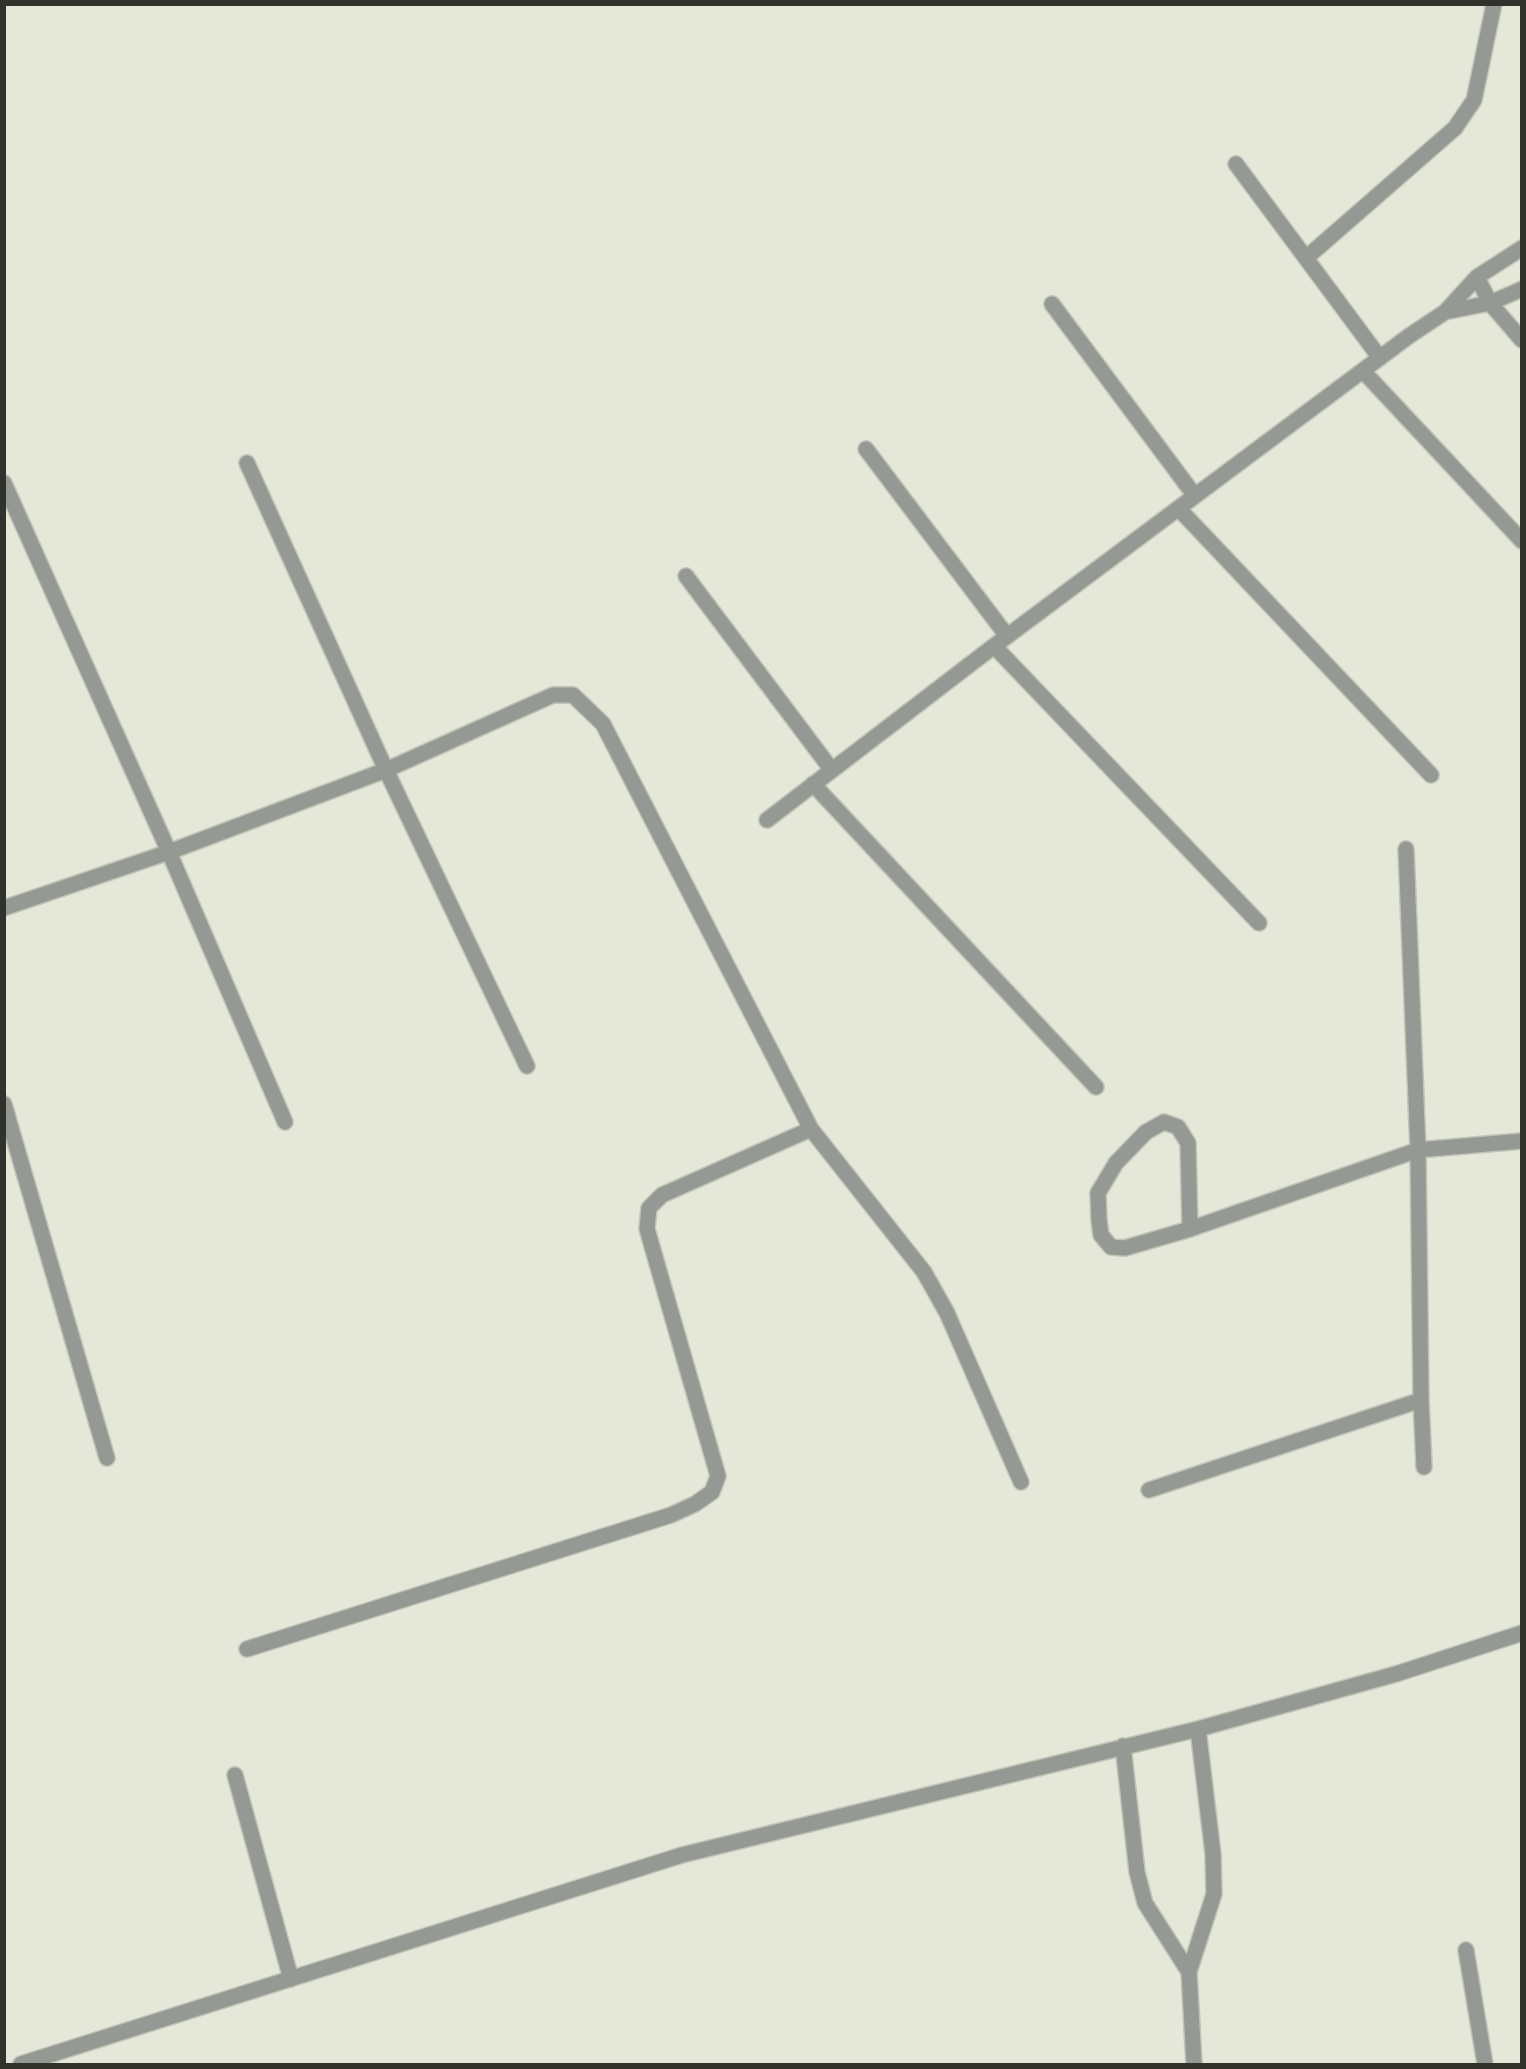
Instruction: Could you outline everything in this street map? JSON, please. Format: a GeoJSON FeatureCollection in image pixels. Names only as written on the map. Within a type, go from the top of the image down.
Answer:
{"type":"FeatureCollection","features":[{"type":"Feature","properties":{"kind":"street"},"geometry":{"type":"LineString","coordinates":[[1306,258],[1455,128],[1474,100],[1494,4]]}},
{"type":"Feature","properties":{"kind":"street"},"geometry":{"type":"LineString","coordinates":[[1236,164],[1380,358]]}},
{"type":"Feature","properties":{"kind":"street"},"geometry":{"type":"LineString","coordinates":[[767,820],[1007,636],[1445,312],[1477,277],[1521,248]]}},
{"type":"Feature","properties":{"kind":"street"},"geometry":{"type":"LineString","coordinates":[[1477,277],[1490,303],[1521,340]]}},
{"type":"Feature","properties":{"kind":"street"},"geometry":{"type":"LineString","coordinates":[[1445,312],[1490,303],[1521,289]]}},
{"type":"Feature","properties":{"kind":"street"},"geometry":{"type":"LineString","coordinates":[[1052,304],[1195,496]]}},
{"type":"Feature","properties":{"kind":"street"},"geometry":{"type":"LineString","coordinates":[[1363,371],[1521,541]]}},
{"type":"Feature","properties":{"kind":"street"},"geometry":{"type":"LineString","coordinates":[[866,449],[1007,636]]}},
{"type":"Feature","properties":{"kind":"street"},"geometry":{"type":"LineString","coordinates":[[247,463],[386,770],[527,1066]]}},
{"type":"Feature","properties":{"kind":"street"},"geometry":{"type":"LineString","coordinates":[[4,483],[170,852],[285,1122]]}},
{"type":"Feature","properties":{"kind":"street"},"geometry":{"type":"LineString","coordinates":[[1179,509],[1431,775]]}},
{"type":"Feature","properties":{"kind":"street"},"geometry":{"type":"LineString","coordinates":[[686,576],[831,769]]}},
{"type":"Feature","properties":{"kind":"street"},"geometry":{"type":"LineString","coordinates":[[994,646],[1259,924]]}},
{"type":"Feature","properties":{"kind":"street"},"geometry":{"type":"LineString","coordinates":[[4,908],[170,852],[386,770],[553,695],[573,695],[603,724],[811,1129],[924,1272],[947,1313],[1021,1482]]}},
{"type":"Feature","properties":{"kind":"street"},"geometry":{"type":"LineString","coordinates":[[813,784],[1096,1087]]}},
{"type":"Feature","properties":{"kind":"street"},"geometry":{"type":"LineString","coordinates":[[1406,849],[1418,1150],[1424,1467]]}},
{"type":"Feature","properties":{"kind":"street"},"geometry":{"type":"LineString","coordinates":[[4,1104],[107,1458]]}},
{"type":"Feature","properties":{"kind":"street"},"geometry":{"type":"LineString","coordinates":[[1190,1229],[1188,1143],[1178,1127],[1164,1122],[1146,1132],[1116,1163],[1098,1193],[1101,1235],[1111,1246],[1125,1248],[1190,1229],[1418,1150],[1521,1142]]}},
{"type":"Feature","properties":{"kind":"street"},"geometry":{"type":"LineString","coordinates":[[247,1649],[671,1515],[695,1504],[712,1492],[718,1476],[647,1229],[649,1208],[662,1195],[811,1129]]}},
{"type":"Feature","properties":{"kind":"street"},"geometry":{"type":"LineString","coordinates":[[1149,1490],[1421,1400]]}},
{"type":"Feature","properties":{"kind":"street"},"geometry":{"type":"LineString","coordinates":[[21,2064],[682,1855],[1198,1729],[1396,1674],[1521,1633]]}},
{"type":"Feature","properties":{"kind":"street"},"geometry":{"type":"LineString","coordinates":[[1194,2064],[1189,1972],[1214,1894],[1213,1854],[1198,1729]]}},
{"type":"Feature","properties":{"kind":"street"},"geometry":{"type":"LineString","coordinates":[[1124,1746],[1137,1872],[1145,1903],[1189,1972]]}},
{"type":"Feature","properties":{"kind":"street"},"geometry":{"type":"LineString","coordinates":[[235,1775],[291,1979]]}},
{"type":"Feature","properties":{"kind":"street"},"geometry":{"type":"LineString","coordinates":[[1466,1950],[1485,2064]]}},
{"type":"Feature","properties":{"kind":"street"},"geometry":{"type":"LineString","coordinates":[[62,2064],[72,2049]]}}]}
